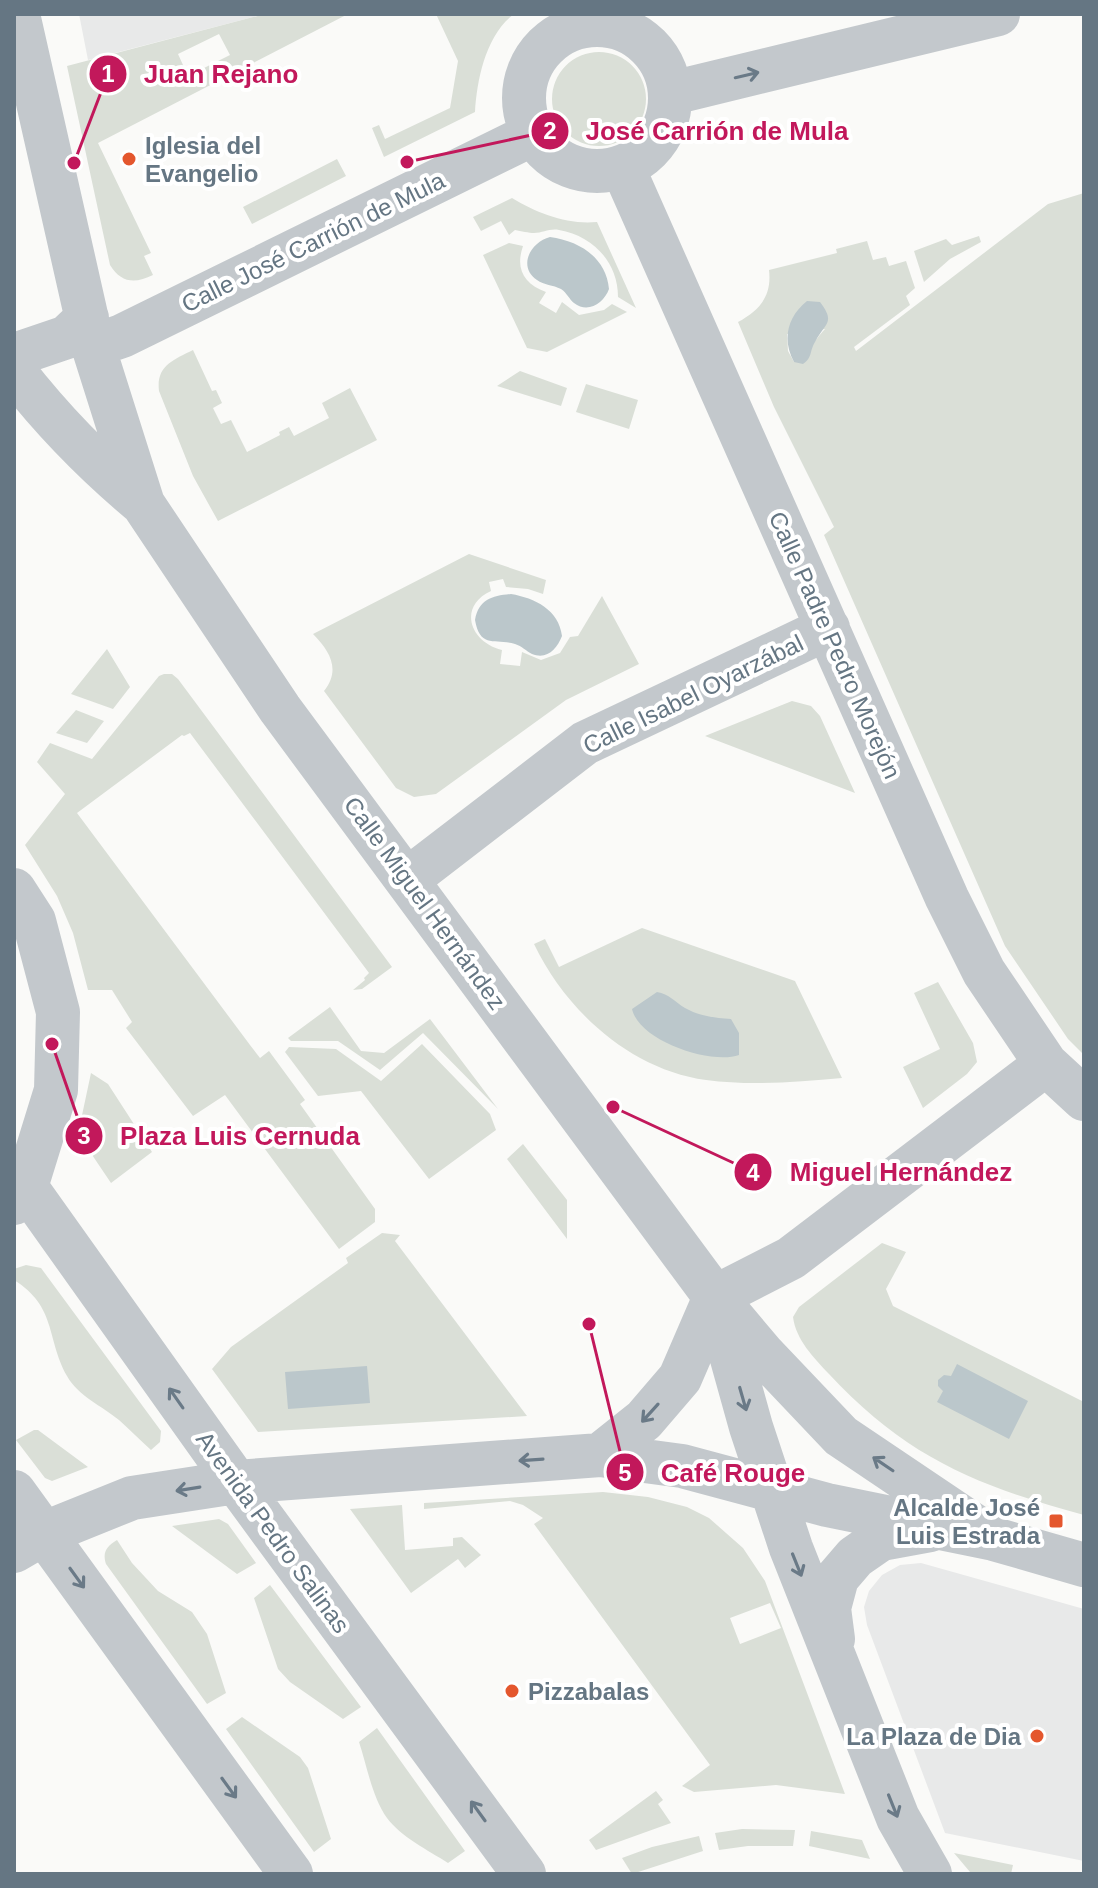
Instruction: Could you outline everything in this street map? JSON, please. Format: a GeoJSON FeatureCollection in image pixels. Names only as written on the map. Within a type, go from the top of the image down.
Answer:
{"type":"FeatureCollection","features":[{"type":"Feature","properties":{"kind":"street","name":"Calle Miguel Hernández"},"geometry":{"type":"LineString","coordinates":[[18,14],[90,332],[143,504],[280,709],[715,1297],[763,1354],[841,1436],[994,1539]]}},
{"type":"Feature","properties":{"kind":"street"},"geometry":{"type":"LineString","coordinates":[[668,79],[869,14]]}},
{"type":"Feature","properties":{"kind":"street"},"geometry":{"type":"LineString","coordinates":[[668,79],[998,14]]}},
{"type":"Feature","properties":{"kind":"street"},"geometry":{"type":"LineString","coordinates":[[587,23],[633,31],[668,79],[667,124],[650,150],[623,168],[586,172],[553,158],[531,135],[524,108],[523,84],[545,43],[587,23]]}},
{"type":"Feature","properties":{"kind":"street","name":"Calle José Carrión de Mula"},"geometry":{"type":"LineString","coordinates":[[14,355],[90,332],[122,336],[531,135]]}},
{"type":"Feature","properties":{"kind":"street","name":"Calle Padre Pedro Morejón"},"geometry":{"type":"LineString","coordinates":[[623,168],[947,898],[984,972],[1046,1064],[1084,1099]]}},
{"type":"Feature","properties":{"kind":"street","name":"Calle Miguel Hernández"},"geometry":{"type":"LineString","coordinates":[[14,371],[42,407],[116,482],[143,504]]}},
{"type":"Feature","properties":{"kind":"street","name":"Calle Isabel Oyarzábal"},"geometry":{"type":"LineString","coordinates":[[408,879],[585,743],[828,628]]}},
{"type":"Feature","properties":{"kind":"street"},"geometry":{"type":"LineString","coordinates":[[14,890],[34,921],[58,1012],[56,1090],[20,1195]]}},
{"type":"Feature","properties":{"kind":"street"},"geometry":{"type":"LineString","coordinates":[[600,1455],[644,1420],[680,1378],[715,1297],[791,1258],[1046,1064]]}},
{"type":"Feature","properties":{"kind":"street","name":"Avenida Pedro Salinas"},"geometry":{"type":"LineString","coordinates":[[20,1195],[524,1874]]}},
{"type":"Feature","properties":{"kind":"street"},"geometry":{"type":"LineString","coordinates":[[715,1297],[751,1427],[791,1548],[898,1818],[930,1874]]}},
{"type":"Feature","properties":{"kind":"street"},"geometry":{"type":"LineString","coordinates":[[29,1542],[132,1498],[236,1482],[600,1455],[682,1466],[772,1491],[994,1539],[1084,1565]]}},
{"type":"Feature","properties":{"kind":"street"},"geometry":{"type":"LineString","coordinates":[[14,1492],[29,1542],[291,1874]]}},
{"type":"Feature","properties":{"kind":"street"},"geometry":{"type":"LineString","coordinates":[[837,1663],[829,1608],[837,1578],[855,1557],[881,1539],[940,1529]]}},
{"type":"Feature","properties":{"kind":"shaded area"},"geometry":{"type":"Polygon","coordinates":[[[79,14],[265,14],[88,60],[79,14]]]}},
{"type":"Feature","properties":{"kind":"shaded area"},"geometry":{"type":"Polygon","coordinates":[[[265,14],[348,14],[98,143],[151,253],[144,256],[153,275],[140,280],[124,278],[110,265],[67,66],[265,14]],[[219,34],[178,54],[188,76],[230,55],[219,34]]]}},
{"type":"Feature","properties":{"kind":"shaded area"},"geometry":{"type":"Polygon","coordinates":[[[436,14],[514,14],[496,34],[485,58],[475,112],[384,157],[372,128],[379,125],[385,139],[450,108],[458,61],[436,14]]]}},
{"type":"Feature","properties":{"kind":"shaded area"},"geometry":{"type":"Polygon","coordinates":[[[599,52],[617,56],[632,66],[642,81],[646,99],[642,117],[632,132],[617,142],[599,146],[581,142],[566,132],[556,117],[552,99],[556,81],[566,66],[581,56],[599,52]]]}},
{"type":"Feature","properties":{"kind":"shaded area"},"geometry":{"type":"Polygon","coordinates":[[[337,159],[346,176],[252,224],[243,207],[337,159]]]}},
{"type":"Feature","properties":{"kind":"shaded area"},"geometry":{"type":"Polygon","coordinates":[[[1084,193],[1084,1055],[1068,1039],[1005,946],[824,535],[834,527],[774,407],[738,322],[763,301],[769,287],[769,270],[837,253],[836,249],[867,241],[873,260],[886,257],[889,266],[906,261],[915,288],[906,296],[910,305],[854,347],[856,351],[1048,204],[1084,193]],[[825,329],[787,334],[788,351],[794,362],[808,350],[825,329]]]}},
{"type":"Feature","properties":{"kind":"shaded area"},"geometry":{"type":"Polygon","coordinates":[[[512,198],[553,217],[575,222],[597,222],[636,308],[618,297],[614,273],[608,262],[583,238],[556,230],[534,233],[515,230],[509,235],[501,221],[481,231],[473,217],[512,198]]]}},
{"type":"Feature","properties":{"kind":"shaded area"},"geometry":{"type":"Polygon","coordinates":[[[979,236],[981,242],[950,259],[924,282],[914,251],[946,239],[952,245],[979,236]]]}},
{"type":"Feature","properties":{"kind":"shaded area"},"geometry":{"type":"Polygon","coordinates":[[[550,237],[571,242],[597,260],[603,268],[609,289],[603,299],[590,307],[579,306],[561,289],[540,282],[531,274],[527,262],[532,249],[550,237]]]}},
{"type":"Feature","properties":{"kind":"shaded area"},"geometry":{"type":"Polygon","coordinates":[[[509,243],[523,246],[520,262],[523,275],[532,285],[546,292],[539,303],[556,313],[562,302],[579,315],[604,310],[612,304],[627,312],[547,352],[527,348],[483,255],[509,243]]]}},
{"type":"Feature","properties":{"kind":"shaded area"},"geometry":{"type":"Polygon","coordinates":[[[807,301],[820,302],[828,319],[810,357],[803,364],[794,362],[790,354],[788,329],[795,314],[807,301]]]}},
{"type":"Feature","properties":{"kind":"shaded area"},"geometry":{"type":"Polygon","coordinates":[[[193,350],[212,391],[216,390],[222,403],[213,408],[221,424],[231,420],[247,452],[289,427],[294,436],[329,418],[322,403],[350,388],[377,440],[218,521],[193,476],[159,391],[160,375],[167,365],[193,350]]]}},
{"type":"Feature","properties":{"kind":"shaded area"},"geometry":{"type":"Polygon","coordinates":[[[520,371],[567,388],[561,406],[497,386],[520,371]]]}},
{"type":"Feature","properties":{"kind":"shaded area"},"geometry":{"type":"Polygon","coordinates":[[[586,384],[638,400],[629,429],[576,412],[586,384]]]}},
{"type":"Feature","properties":{"kind":"shaded area"},"geometry":{"type":"Polygon","coordinates":[[[469,554],[546,580],[543,594],[506,587],[503,579],[489,582],[491,591],[474,605],[471,614],[475,632],[491,646],[502,650],[500,664],[520,666],[522,652],[541,660],[560,653],[570,637],[578,636],[602,596],[639,664],[566,700],[436,794],[414,797],[396,788],[324,691],[332,676],[331,661],[313,634],[469,554]]]}},
{"type":"Feature","properties":{"kind":"shaded area"},"geometry":{"type":"Polygon","coordinates":[[[511,594],[537,602],[556,619],[562,636],[551,652],[542,656],[532,654],[517,645],[489,641],[481,635],[475,620],[480,607],[492,598],[511,594]]]}},
{"type":"Feature","properties":{"kind":"shaded area"},"geometry":{"type":"Polygon","coordinates":[[[107,649],[130,687],[113,709],[71,694],[107,649]]]}},
{"type":"Feature","properties":{"kind":"shaded area"},"geometry":{"type":"Polygon","coordinates":[[[172,674],[178,679],[392,967],[362,989],[353,990],[369,973],[190,733],[182,735],[77,813],[260,1058],[269,1051],[305,1100],[300,1104],[375,1209],[375,1222],[339,1249],[225,1095],[193,1116],[126,1028],[132,1022],[112,990],[88,990],[73,933],[57,896],[25,845],[65,794],[37,762],[50,743],[92,759],[159,676],[172,674]]]}},
{"type":"Feature","properties":{"kind":"shaded area"},"geometry":{"type":"Polygon","coordinates":[[[792,701],[811,706],[820,716],[855,793],[705,736],[792,701]]]}},
{"type":"Feature","properties":{"kind":"shaded area"},"geometry":{"type":"Polygon","coordinates":[[[76,710],[104,721],[87,743],[56,733],[76,710]]]}},
{"type":"Feature","properties":{"kind":"shaded area"},"geometry":{"type":"Polygon","coordinates":[[[642,928],[795,981],[842,1078],[774,1083],[723,1082],[678,1074],[652,1064],[627,1050],[583,1014],[564,992],[534,944],[545,939],[559,967],[642,928]]]}},
{"type":"Feature","properties":{"kind":"shaded area"},"geometry":{"type":"Polygon","coordinates":[[[938,982],[973,1043],[977,1062],[967,1074],[923,1108],[903,1067],[940,1049],[914,993],[938,982]]]}},
{"type":"Feature","properties":{"kind":"shaded area"},"geometry":{"type":"Polygon","coordinates":[[[657,992],[696,1013],[731,1019],[739,1033],[739,1055],[711,1057],[695,1053],[678,1048],[648,1031],[637,1021],[632,1009],[657,992]]]}},
{"type":"Feature","properties":{"kind":"shaded area"},"geometry":{"type":"Polygon","coordinates":[[[330,1007],[361,1051],[384,1053],[430,1019],[498,1109],[423,1033],[380,1070],[338,1041],[291,1041],[288,1038],[330,1007]]]}},
{"type":"Feature","properties":{"kind":"shaded area"},"geometry":{"type":"Polygon","coordinates":[[[422,1044],[490,1114],[496,1130],[429,1179],[361,1091],[318,1096],[285,1052],[289,1047],[336,1049],[381,1081],[422,1044]]]}},
{"type":"Feature","properties":{"kind":"shaded area"},"geometry":{"type":"Polygon","coordinates":[[[91,1073],[108,1084],[152,1152],[111,1183],[78,1134],[91,1073]]]}},
{"type":"Feature","properties":{"kind":"shaded area"},"geometry":{"type":"Polygon","coordinates":[[[523,1144],[567,1200],[567,1239],[507,1159],[523,1144]]]}},
{"type":"Feature","properties":{"kind":"shaded area"},"geometry":{"type":"Polygon","coordinates":[[[382,1233],[400,1235],[395,1241],[527,1416],[258,1432],[212,1369],[231,1347],[348,1263],[346,1258],[382,1233]]]}},
{"type":"Feature","properties":{"kind":"shaded area"},"geometry":{"type":"Polygon","coordinates":[[[882,1243],[906,1252],[886,1289],[893,1306],[1084,1402],[1084,1515],[977,1480],[915,1447],[858,1403],[806,1348],[793,1317],[799,1307],[882,1243]]]}},
{"type":"Feature","properties":{"kind":"shaded area"},"geometry":{"type":"Polygon","coordinates":[[[26,1265],[41,1268],[161,1431],[160,1442],[151,1450],[119,1420],[84,1395],[67,1376],[44,1312],[28,1290],[14,1280],[14,1269],[26,1265]]]}},
{"type":"Feature","properties":{"kind":"shaded area"},"geometry":{"type":"Polygon","coordinates":[[[957,1364],[1028,1401],[1009,1439],[937,1402],[943,1391],[938,1386],[938,1380],[944,1375],[951,1376],[957,1364]]]}},
{"type":"Feature","properties":{"kind":"shaded area"},"geometry":{"type":"Polygon","coordinates":[[[367,1366],[370,1403],[288,1409],[285,1372],[367,1366]]]}},
{"type":"Feature","properties":{"kind":"shaded area"},"geometry":{"type":"Polygon","coordinates":[[[34,1430],[88,1467],[52,1481],[45,1478],[16,1440],[34,1430]]]}},
{"type":"Feature","properties":{"kind":"shaded area"},"geometry":{"type":"Polygon","coordinates":[[[603,1492],[648,1497],[687,1507],[709,1518],[743,1548],[765,1581],[845,1794],[776,1785],[694,1792],[682,1786],[710,1765],[534,1524],[543,1518],[510,1501],[424,1509],[424,1503],[603,1492]],[[770,1603],[730,1618],[740,1644],[781,1628],[770,1603]]]}},
{"type":"Feature","properties":{"kind":"shaded area"},"geometry":{"type":"Polygon","coordinates":[[[402,1505],[405,1550],[453,1546],[453,1538],[462,1537],[481,1555],[465,1568],[458,1559],[411,1593],[350,1509],[402,1505]]]}},
{"type":"Feature","properties":{"kind":"shaded area"},"geometry":{"type":"Polygon","coordinates":[[[219,1519],[228,1524],[256,1563],[237,1574],[172,1526],[219,1519]]]}},
{"type":"Feature","properties":{"kind":"shaded area"},"geometry":{"type":"Polygon","coordinates":[[[117,1540],[132,1563],[158,1591],[192,1612],[207,1634],[226,1693],[207,1704],[106,1564],[106,1550],[117,1540]]]}},
{"type":"Feature","properties":{"kind":"shaded area"},"geometry":{"type":"Polygon","coordinates":[[[921,1563],[1084,1609],[1084,1861],[945,1833],[867,1625],[864,1607],[869,1591],[882,1575],[900,1565],[921,1563]]]}},
{"type":"Feature","properties":{"kind":"shaded area"},"geometry":{"type":"Polygon","coordinates":[[[270,1585],[361,1707],[343,1719],[290,1682],[278,1669],[254,1598],[270,1585]]]}},
{"type":"Feature","properties":{"kind":"shaded area"},"geometry":{"type":"Polygon","coordinates":[[[242,1717],[300,1757],[308,1768],[331,1839],[314,1852],[226,1729],[242,1717]]]}},
{"type":"Feature","properties":{"kind":"shaded area"},"geometry":{"type":"Polygon","coordinates":[[[377,1728],[465,1851],[448,1863],[400,1831],[382,1810],[359,1742],[377,1728]]]}},
{"type":"Feature","properties":{"kind":"shaded area"},"geometry":{"type":"Polygon","coordinates":[[[656,1791],[663,1800],[658,1804],[671,1823],[596,1850],[589,1840],[656,1791]]]}},
{"type":"Feature","properties":{"kind":"shaded area"},"geometry":{"type":"Polygon","coordinates":[[[742,1829],[795,1830],[793,1846],[748,1846],[719,1850],[715,1833],[742,1829]]]}},
{"type":"Feature","properties":{"kind":"shaded area"},"geometry":{"type":"Polygon","coordinates":[[[811,1831],[862,1840],[870,1859],[809,1846],[811,1831]]]}},
{"type":"Feature","properties":{"kind":"shaded area"},"geometry":{"type":"Polygon","coordinates":[[[699,1836],[703,1851],[632,1874],[622,1858],[652,1847],[699,1836]]]}},
{"type":"Feature","properties":{"kind":"shaded area"},"geometry":{"type":"Polygon","coordinates":[[[954,1853],[1013,1865],[1011,1874],[970,1872],[954,1853]]]}},
{"type":"Feature","properties":{"kind":"place","name":"Iglesia del Evangelio"},"geometry":{"type":"Point","coordinates":[129,159]}},
{"type":"Feature","properties":{"kind":"place","name":"José Carrión de Mula"},"geometry":{"type":"Point","coordinates":[407,162]}},
{"type":"Feature","properties":{"kind":"place","name":"Juan Rejano"},"geometry":{"type":"Point","coordinates":[74,163]}},
{"type":"Feature","properties":{"kind":"place","name":"Plaza Luis Cernuda"},"geometry":{"type":"Point","coordinates":[52,1044]}},
{"type":"Feature","properties":{"kind":"place","name":"Miguel Hernández"},"geometry":{"type":"Point","coordinates":[613,1107]}},
{"type":"Feature","properties":{"kind":"place","name":"Café Rouge"},"geometry":{"type":"Point","coordinates":[589,1324]}},
{"type":"Feature","properties":{"kind":"place","name":"Alcalde José Luis Estrada"},"geometry":{"type":"Point","coordinates":[1056,1521]}},
{"type":"Feature","properties":{"kind":"place","name":"Pizzabalas"},"geometry":{"type":"Point","coordinates":[512,1691]}},
{"type":"Feature","properties":{"kind":"place","name":"La Plaza de Dia"},"geometry":{"type":"Point","coordinates":[1037,1736]}}]}
